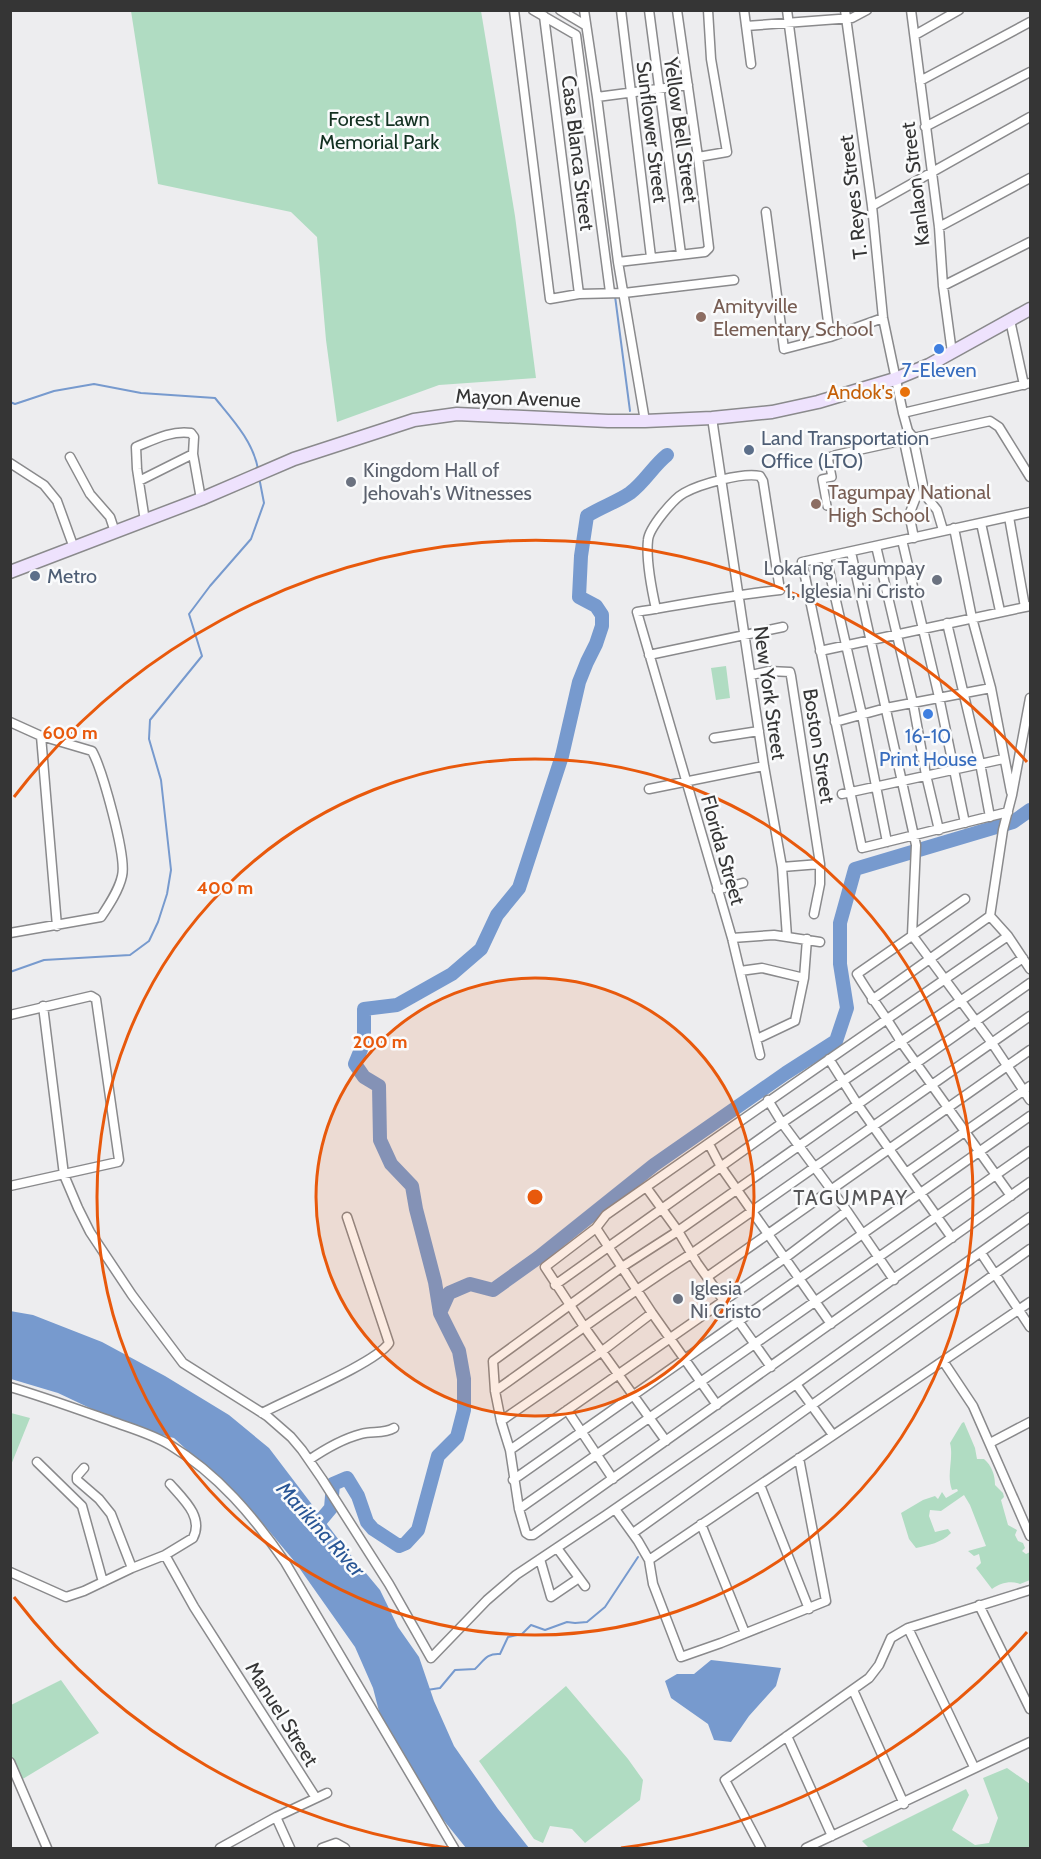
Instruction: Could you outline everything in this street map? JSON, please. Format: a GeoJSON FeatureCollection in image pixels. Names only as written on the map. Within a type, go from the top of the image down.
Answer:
{"type":"FeatureCollection","features":[{"type":"Feature","properties":{"kind":"main road","name":"Mayon Avenue"},"geometry":{"type":"LineString","coordinates":[[10,572],[201,499],[294,459],[425,418],[463,414],[608,422],[712,418],[772,412],[895,379],[952,353],[1030,309]]}},
{"type":"Feature","properties":{"kind":"street"},"geometry":{"type":"LineString","coordinates":[[514,10],[550,299],[579,294],[624,293],[734,280]]}},
{"type":"Feature","properties":{"kind":"street"},"geometry":{"type":"LineString","coordinates":[[533,10],[576,35],[610,292]]}},
{"type":"Feature","properties":{"kind":"street"},"geometry":{"type":"LineString","coordinates":[[560,10],[585,25]]}},
{"type":"Feature","properties":{"kind":"street"},"geometry":{"type":"LineString","coordinates":[[584,10],[618,262],[645,421]]}},
{"type":"Feature","properties":{"kind":"street","name":"Sunflower Street"},"geometry":{"type":"LineString","coordinates":[[621,10],[651,257]]}},
{"type":"Feature","properties":{"kind":"street","name":"Yellow Bell Street"},"geometry":{"type":"LineString","coordinates":[[649,10],[681,254]]}},
{"type":"Feature","properties":{"kind":"street"},"geometry":{"type":"LineString","coordinates":[[618,262],[705,252],[709,248],[676,10]]}},
{"type":"Feature","properties":{"kind":"street"},"geometry":{"type":"LineString","coordinates":[[698,157],[727,152],[711,59],[708,10]]}},
{"type":"Feature","properties":{"kind":"street"},"geometry":{"type":"LineString","coordinates":[[744,10],[751,64]]}},
{"type":"Feature","properties":{"kind":"street"},"geometry":{"type":"LineString","coordinates":[[787,10],[830,337]]}},
{"type":"Feature","properties":{"kind":"street"},"geometry":{"type":"LineString","coordinates":[[746,26],[867,10]]}},
{"type":"Feature","properties":{"kind":"street","name":"Kanlaon Street"},"geometry":{"type":"LineString","coordinates":[[911,10],[939,227],[943,286],[952,353]]}},
{"type":"Feature","properties":{"kind":"street"},"geometry":{"type":"LineString","coordinates":[[915,35],[959,10]]}},
{"type":"Feature","properties":{"kind":"street","name":"T. Reyes Street"},"geometry":{"type":"LineString","coordinates":[[846,14],[872,206],[883,318],[921,496]]}},
{"type":"Feature","properties":{"kind":"street","name":"Casa Blanca Street"},"geometry":{"type":"LineString","coordinates":[[544,16],[579,294]]}},
{"type":"Feature","properties":{"kind":"street"},"geometry":{"type":"LineString","coordinates":[[920,81],[1030,22]]}},
{"type":"Feature","properties":{"kind":"street"},"geometry":{"type":"LineString","coordinates":[[925,127],[1030,72]]}},
{"type":"Feature","properties":{"kind":"street"},"geometry":{"type":"LineString","coordinates":[[597,97],[688,85]]}},
{"type":"Feature","properties":{"kind":"street"},"geometry":{"type":"LineString","coordinates":[[872,206],[1030,117]]}},
{"type":"Feature","properties":{"kind":"street"},"geometry":{"type":"LineString","coordinates":[[939,227],[1030,178]]}},
{"type":"Feature","properties":{"kind":"street"},"geometry":{"type":"LineString","coordinates":[[766,212],[784,349],[830,337],[883,318]]}},
{"type":"Feature","properties":{"kind":"street"},"geometry":{"type":"LineString","coordinates":[[943,286],[1030,242]]}},
{"type":"Feature","properties":{"kind":"street"},"geometry":{"type":"LineString","coordinates":[[903,413],[1027,384],[1010,320]]}},
{"type":"Feature","properties":{"kind":"street","name":"New York Street"},"geometry":{"type":"LineString","coordinates":[[712,418],[764,766],[782,867],[787,937]]}},
{"type":"Feature","properties":{"kind":"street"},"geometry":{"type":"LineString","coordinates":[[827,506],[822,479],[832,477],[828,457],[908,436],[993,422],[999,427],[1030,477]]}},
{"type":"Feature","properties":{"kind":"street"},"geometry":{"type":"LineString","coordinates":[[145,521],[136,447],[164,436],[184,432],[191,433],[194,437],[193,454],[201,499]]}},
{"type":"Feature","properties":{"kind":"street"},"geometry":{"type":"LineString","coordinates":[[139,481],[193,454]]}},
{"type":"Feature","properties":{"kind":"street"},"geometry":{"type":"LineString","coordinates":[[70,458],[90,494],[110,517],[115,532]]}},
{"type":"Feature","properties":{"kind":"street"},"geometry":{"type":"LineString","coordinates":[[10,463],[44,485],[57,501],[74,548]]}},
{"type":"Feature","properties":{"kind":"street"},"geometry":{"type":"LineString","coordinates":[[757,475],[762,479],[780,590],[738,594],[656,609],[648,538],[658,519],[683,494],[722,480],[757,475]]}},
{"type":"Feature","properties":{"kind":"street"},"geometry":{"type":"LineString","coordinates":[[914,538],[910,518],[921,496],[937,510],[943,530]]}},
{"type":"Feature","properties":{"kind":"street"},"geometry":{"type":"LineString","coordinates":[[1007,816],[990,817],[939,830],[915,845],[887,842],[862,848],[846,793],[835,722],[802,562],[1030,512]]}},
{"type":"Feature","properties":{"kind":"street"},"geometry":{"type":"LineString","coordinates":[[820,651],[1028,606],[1009,517]]}},
{"type":"Feature","properties":{"kind":"street"},"geometry":{"type":"LineString","coordinates":[[981,523],[1000,611]]}},
{"type":"Feature","properties":{"kind":"street"},"geometry":{"type":"LineString","coordinates":[[954,528],[1012,795]]}},
{"type":"Feature","properties":{"kind":"street"},"geometry":{"type":"LineString","coordinates":[[902,540],[965,823]]}},
{"type":"Feature","properties":{"kind":"street"},"geometry":{"type":"LineString","coordinates":[[876,546],[913,703],[939,830]]}},
{"type":"Feature","properties":{"kind":"street"},"geometry":{"type":"LineString","coordinates":[[851,552],[903,780],[915,845],[912,935],[1027,1089],[1030,1100]]}},
{"type":"Feature","properties":{"kind":"street"},"geometry":{"type":"LineString","coordinates":[[826,557],[862,715],[887,842]]}},
{"type":"Feature","properties":{"kind":"street","name":"Florida Street"},"geometry":{"type":"LineString","coordinates":[[656,609],[638,612],[732,938],[760,1055]]}},
{"type":"Feature","properties":{"kind":"street"},"geometry":{"type":"LineString","coordinates":[[947,623],[980,763],[990,817]]}},
{"type":"Feature","properties":{"kind":"street"},"geometry":{"type":"LineString","coordinates":[[649,655],[783,627]]}},
{"type":"Feature","properties":{"kind":"street","name":"Boston Street"},"geometry":{"type":"LineString","coordinates":[[751,675],[783,671],[790,672],[791,675],[820,864],[820,884],[814,914]]}},
{"type":"Feature","properties":{"kind":"street"},"geometry":{"type":"LineString","coordinates":[[835,722],[886,708],[990,688]]}},
{"type":"Feature","properties":{"kind":"street"},"geometry":{"type":"LineString","coordinates":[[872,1000],[990,916],[1003,830],[1012,795],[1030,698]]}},
{"type":"Feature","properties":{"kind":"street"},"geometry":{"type":"LineString","coordinates":[[10,722],[40,736],[92,751],[108,801],[123,861],[123,875],[101,917],[10,933]]}},
{"type":"Feature","properties":{"kind":"street"},"geometry":{"type":"LineString","coordinates":[[714,738],[759,731]]}},
{"type":"Feature","properties":{"kind":"street"},"geometry":{"type":"LineString","coordinates":[[40,736],[57,926]]}},
{"type":"Feature","properties":{"kind":"street"},"geometry":{"type":"LineString","coordinates":[[846,793],[1003,759]]}},
{"type":"Feature","properties":{"kind":"street"},"geometry":{"type":"LineString","coordinates":[[649,789],[764,766]]}},
{"type":"Feature","properties":{"kind":"street"},"geometry":{"type":"LineString","coordinates":[[782,867],[820,864]]}},
{"type":"Feature","properties":{"kind":"street"},"geometry":{"type":"LineString","coordinates":[[717,890],[743,883]]}},
{"type":"Feature","properties":{"kind":"street"},"geometry":{"type":"LineString","coordinates":[[965,899],[857,974],[901,1042],[1011,1196]]}},
{"type":"Feature","properties":{"kind":"street"},"geometry":{"type":"LineString","coordinates":[[990,916],[1008,936],[1030,969]]}},
{"type":"Feature","properties":{"kind":"street"},"geometry":{"type":"LineString","coordinates":[[732,938],[761,935],[820,942]]}},
{"type":"Feature","properties":{"kind":"street"},"geometry":{"type":"LineString","coordinates":[[666,1441],[601,1352],[544,1268],[596,1228],[606,1215],[768,1100],[1008,936]]}},
{"type":"Feature","properties":{"kind":"street"},"geometry":{"type":"LineString","coordinates":[[757,1039],[795,1021],[804,978],[807,939]]}},
{"type":"Feature","properties":{"kind":"street"},"geometry":{"type":"LineString","coordinates":[[555,1285],[782,1123],[1023,958]]}},
{"type":"Feature","properties":{"kind":"street"},"geometry":{"type":"LineString","coordinates":[[740,971],[762,968],[804,978]]}},
{"type":"Feature","properties":{"kind":"street"},"geometry":{"type":"LineString","coordinates":[[1030,983],[678,1231],[622,1267],[493,1361],[495,1391],[510,1450],[513,1480],[526,1533],[532,1535],[613,1479],[1030,1182]]}},
{"type":"Feature","properties":{"kind":"street"},"geometry":{"type":"LineString","coordinates":[[10,1014],[91,996],[96,999],[119,1160],[64,1175],[11,1185]]}},
{"type":"Feature","properties":{"kind":"street"},"geometry":{"type":"LineString","coordinates":[[43,1006],[64,1175],[90,1232],[183,1363],[262,1413],[291,1437],[322,1479],[389,1584],[431,1658],[501,1587],[796,1384],[1030,1216]]}},
{"type":"Feature","properties":{"kind":"street"},"geometry":{"type":"LineString","coordinates":[[495,1391],[585,1328],[636,1288],[691,1254],[1030,1016]]}},
{"type":"Feature","properties":{"kind":"street"},"geometry":{"type":"LineString","coordinates":[[707,1277],[1030,1050]]}},
{"type":"Feature","properties":{"kind":"street"},"geometry":{"type":"LineString","coordinates":[[830,1059],[858,1105],[952,1238]]}},
{"type":"Feature","properties":{"kind":"street"},"geometry":{"type":"LineString","coordinates":[[906,1173],[1027,1089]]}},
{"type":"Feature","properties":{"kind":"street"},"geometry":{"type":"LineString","coordinates":[[768,1100],[894,1280]]}},
{"type":"Feature","properties":{"kind":"street"},"geometry":{"type":"LineString","coordinates":[[513,1480],[1030,1116]]}},
{"type":"Feature","properties":{"kind":"street"},"geometry":{"type":"LineString","coordinates":[[709,1144],[722,1167],[831,1324]]}},
{"type":"Feature","properties":{"kind":"street"},"geometry":{"type":"LineString","coordinates":[[519,1509],[1030,1150]]}},
{"type":"Feature","properties":{"kind":"street"},"geometry":{"type":"LineString","coordinates":[[646,1187],[771,1367]]}},
{"type":"Feature","properties":{"kind":"street"},"geometry":{"type":"LineString","coordinates":[[510,1450],[785,1258],[847,1211]]}},
{"type":"Feature","properties":{"kind":"street"},"geometry":{"type":"LineString","coordinates":[[262,1413],[364,1363],[385,1350],[389,1343],[347,1217]]}},
{"type":"Feature","properties":{"kind":"street"},"geometry":{"type":"LineString","coordinates":[[596,1228],[669,1338],[717,1405]]}},
{"type":"Feature","properties":{"kind":"street"},"geometry":{"type":"LineString","coordinates":[[633,1533],[1030,1249]]}},
{"type":"Feature","properties":{"kind":"street"},"geometry":{"type":"LineString","coordinates":[[981,1253],[1030,1327]]}},
{"type":"Feature","properties":{"kind":"street"},"geometry":{"type":"LineString","coordinates":[[649,1560],[1030,1302]]}},
{"type":"Feature","properties":{"kind":"street"},"geometry":{"type":"LineString","coordinates":[[501,1421],[601,1352],[652,1313]]}},
{"type":"Feature","properties":{"kind":"street"},"geometry":{"type":"LineString","coordinates":[[943,1361],[973,1406],[1030,1536]]}},
{"type":"Feature","properties":{"kind":"street"},"geometry":{"type":"LineString","coordinates":[[796,1384],[833,1435]]}},
{"type":"Feature","properties":{"kind":"street"},"geometry":{"type":"LineString","coordinates":[[10,1387],[108,1420],[169,1444],[194,1461],[233,1496],[262,1529],[285,1562],[454,1848]]}},
{"type":"Feature","properties":{"kind":"street"},"geometry":{"type":"LineString","coordinates":[[567,1410],[613,1479]]}},
{"type":"Feature","properties":{"kind":"street"},"geometry":{"type":"LineString","coordinates":[[990,1443],[1030,1422]]}},
{"type":"Feature","properties":{"kind":"street"},"geometry":{"type":"LineString","coordinates":[[309,1460],[340,1441],[364,1433],[389,1431],[394,1428]]}},
{"type":"Feature","properties":{"kind":"street"},"geometry":{"type":"LineString","coordinates":[[615,1509],[649,1560],[653,1584],[681,1657],[809,1609],[826,1600],[799,1458]]}},
{"type":"Feature","properties":{"kind":"street"},"geometry":{"type":"LineString","coordinates":[[37,1462],[82,1506],[103,1582]]}},
{"type":"Feature","properties":{"kind":"street"},"geometry":{"type":"LineString","coordinates":[[84,1468],[77,1476],[77,1480],[99,1499],[111,1514],[132,1568]]}},
{"type":"Feature","properties":{"kind":"street"},"geometry":{"type":"LineString","coordinates":[[11,1573],[64,1597],[84,1591],[165,1555],[193,1538],[196,1527],[194,1514],[170,1484]]}},
{"type":"Feature","properties":{"kind":"street"},"geometry":{"type":"LineString","coordinates":[[760,1485],[809,1609]]}},
{"type":"Feature","properties":{"kind":"street"},"geometry":{"type":"LineString","coordinates":[[1020,1515],[1030,1509]]}},
{"type":"Feature","properties":{"kind":"street"},"geometry":{"type":"LineString","coordinates":[[701,1524],[745,1633]]}},
{"type":"Feature","properties":{"kind":"street"},"geometry":{"type":"LineString","coordinates":[[557,1548],[585,1586]]}},
{"type":"Feature","properties":{"kind":"street","name":"Manuel Street"},"geometry":{"type":"LineString","coordinates":[[165,1555],[194,1607],[316,1798]]}},
{"type":"Feature","properties":{"kind":"street"},"geometry":{"type":"LineString","coordinates":[[540,1559],[551,1597],[579,1578]]}},
{"type":"Feature","properties":{"kind":"street"},"geometry":{"type":"LineString","coordinates":[[761,1848],[725,1780],[869,1678],[879,1665],[891,1638],[909,1628],[1030,1590]]}},
{"type":"Feature","properties":{"kind":"street"},"geometry":{"type":"LineString","coordinates":[[980,1605],[1030,1709]]}},
{"type":"Feature","properties":{"kind":"street"},"geometry":{"type":"LineString","coordinates":[[909,1628],[974,1767]]}},
{"type":"Feature","properties":{"kind":"street"},"geometry":{"type":"LineString","coordinates":[[853,1690],[904,1804]]}},
{"type":"Feature","properties":{"kind":"street"},"geometry":{"type":"LineString","coordinates":[[787,1736],[832,1836]]}},
{"type":"Feature","properties":{"kind":"street"},"geometry":{"type":"LineString","coordinates":[[806,1848],[904,1804],[974,1767],[1030,1742]]}},
{"type":"Feature","properties":{"kind":"street"},"geometry":{"type":"LineString","coordinates":[[11,1766],[48,1848]]}},
{"type":"Feature","properties":{"kind":"street"},"geometry":{"type":"LineString","coordinates":[[220,1848],[276,1817],[327,1793]]}},
{"type":"Feature","properties":{"kind":"street"},"geometry":{"type":"LineString","coordinates":[[276,1817],[290,1848]]}},
{"type":"Feature","properties":{"kind":"street"},"geometry":{"type":"LineString","coordinates":[[322,1848],[336,1843],[345,1848]]}},
{"type":"Feature","properties":{"kind":"green space","name":"Forest Lawn Memorial Park"},"geometry":{"type":"Polygon","coordinates":[[[131,11],[481,11],[515,216],[536,378],[439,385],[337,422],[326,340],[317,237],[291,212],[158,184],[131,11]]]}},
{"type":"Feature","properties":{"kind":"green space"},"geometry":{"type":"Polygon","coordinates":[[[726,666],[730,698],[716,700],[711,668],[726,666]]]}},
{"type":"Feature","properties":{"kind":"green space"},"geometry":{"type":"Polygon","coordinates":[[[10,1413],[30,1418],[11,1465],[10,1413]]]}},
{"type":"Feature","properties":{"kind":"green space"},"geometry":{"type":"Polygon","coordinates":[[[964,1422],[977,1459],[984,1459],[989,1465],[994,1474],[995,1485],[1003,1493],[1004,1497],[1001,1500],[1008,1525],[1017,1530],[1015,1535],[1025,1548],[1022,1551],[1026,1554],[1030,1552],[1030,1580],[1020,1584],[1006,1583],[992,1589],[976,1568],[981,1563],[979,1554],[974,1556],[968,1551],[986,1546],[964,1495],[941,1511],[930,1510],[929,1516],[935,1532],[948,1529],[951,1533],[935,1543],[916,1548],[909,1539],[901,1513],[923,1500],[935,1496],[938,1499],[942,1492],[946,1498],[958,1491],[957,1489],[952,1490],[950,1484],[950,1443],[964,1422]]]}},
{"type":"Feature","properties":{"kind":"green space"},"geometry":{"type":"Polygon","coordinates":[[[61,1680],[99,1733],[21,1780],[11,1757],[11,1705],[61,1680]]]}},
{"type":"Feature","properties":{"kind":"green space"},"geometry":{"type":"Polygon","coordinates":[[[566,1686],[643,1780],[640,1800],[585,1843],[572,1829],[550,1826],[543,1843],[534,1839],[479,1761],[566,1686]]]}},
{"type":"Feature","properties":{"kind":"green space"},"geometry":{"type":"Polygon","coordinates":[[[1007,1768],[1030,1784],[1030,1848],[869,1848],[862,1841],[966,1789],[969,1795],[952,1830],[975,1845],[989,1843],[998,1818],[983,1778],[1007,1768]]]}},
{"type":"Feature","properties":{"kind":"water","name":"Marikina River"},"geometry":{"type":"Polygon","coordinates":[[[10,1311],[33,1315],[102,1342],[165,1376],[229,1415],[269,1448],[380,1590],[398,1627],[419,1657],[434,1701],[454,1746],[498,1809],[529,1848],[466,1848],[441,1817],[382,1723],[373,1688],[355,1647],[295,1562],[254,1513],[174,1438],[130,1427],[58,1393],[11,1379],[10,1311]]]}},
{"type":"Feature","properties":{"kind":"water"},"geometry":{"type":"Polygon","coordinates":[[[711,1660],[781,1668],[776,1686],[749,1716],[731,1742],[714,1740],[708,1724],[671,1698],[665,1681],[677,1674],[694,1674],[711,1660]]]}},
{"type":"Feature","properties":{"kind":"waterway"},"geometry":{"type":"LineString","coordinates":[[615,296],[630,411]]}},
{"type":"Feature","properties":{"kind":"waterway"},"geometry":{"type":"LineString","coordinates":[[10,402],[15,404],[54,391],[94,384],[141,393],[215,398],[247,440],[258,469]]}},
{"type":"Feature","properties":{"kind":"waterway","name":"Marikina River"},"geometry":{"type":"LineString","coordinates":[[310,1530],[331,1508],[333,1484],[347,1478],[358,1496],[367,1522],[373,1529],[399,1546],[406,1543],[418,1530],[438,1456],[457,1437],[464,1410],[464,1379],[459,1351],[440,1313],[412,1186],[391,1164],[380,1140],[379,1086],[364,1077],[355,1064],[364,1042],[364,1009],[397,1005],[452,974],[481,949],[497,915],[519,888],[562,756],[579,682],[602,626],[602,615],[596,606],[579,597],[581,556],[587,516],[630,493],[667,455]]}},
{"type":"Feature","properties":{"kind":"waterway"},"geometry":{"type":"LineString","coordinates":[[10,972],[44,960],[130,955],[149,941],[167,894],[171,870],[161,780],[149,739],[150,720],[202,656],[189,614],[251,539],[264,503],[259,477]]}},
{"type":"Feature","properties":{"kind":"waterway"},"geometry":{"type":"LineString","coordinates":[[440,1313],[449,1293],[470,1284],[493,1290],[539,1257],[654,1165],[836,1041],[847,1008],[840,964],[840,923],[855,869],[1013,822],[1030,810]]}},
{"type":"Feature","properties":{"kind":"waterway"},"geometry":{"type":"LineString","coordinates":[[427,1690],[440,1688],[455,1670],[475,1669],[488,1656],[500,1654],[508,1637],[522,1634],[531,1625],[545,1630],[567,1622],[587,1622],[605,1607],[638,1557]]}},
{"type":"Feature","properties":{"kind":"place","name":"Amityville Elementary School"},"geometry":{"type":"Point","coordinates":[701,317]}},
{"type":"Feature","properties":{"kind":"place","name":"7-Eleven"},"geometry":{"type":"Point","coordinates":[939,349]}},
{"type":"Feature","properties":{"kind":"place","name":"Andok's"},"geometry":{"type":"Point","coordinates":[905,392]}},
{"type":"Feature","properties":{"kind":"place","name":"Land Transportation Office (LTO)"},"geometry":{"type":"Point","coordinates":[749,450]}},
{"type":"Feature","properties":{"kind":"place","name":"Kingdom Hall of Jehovah's Witnesses"},"geometry":{"type":"Point","coordinates":[351,482]}},
{"type":"Feature","properties":{"kind":"place","name":"Tagumpay National High School"},"geometry":{"type":"Point","coordinates":[816,504]}},
{"type":"Feature","properties":{"kind":"place","name":"Metro"},"geometry":{"type":"Point","coordinates":[35,576]}},
{"type":"Feature","properties":{"kind":"place","name":"Lokal ng Tagumpay 1, Iglesia ni Cristo"},"geometry":{"type":"Point","coordinates":[937,580]}},
{"type":"Feature","properties":{"kind":"place","name":"16-10 Print House"},"geometry":{"type":"Point","coordinates":[928,714]}},
{"type":"Feature","properties":{"kind":"place","name":"Iglesia Ni Cristo"},"geometry":{"type":"Point","coordinates":[678,1299]}},
{"type":"Feature","properties":{"kind":"district","name":"TAGUMPAY"},"geometry":{"type":"Point","coordinates":[851,1197]}}]}
